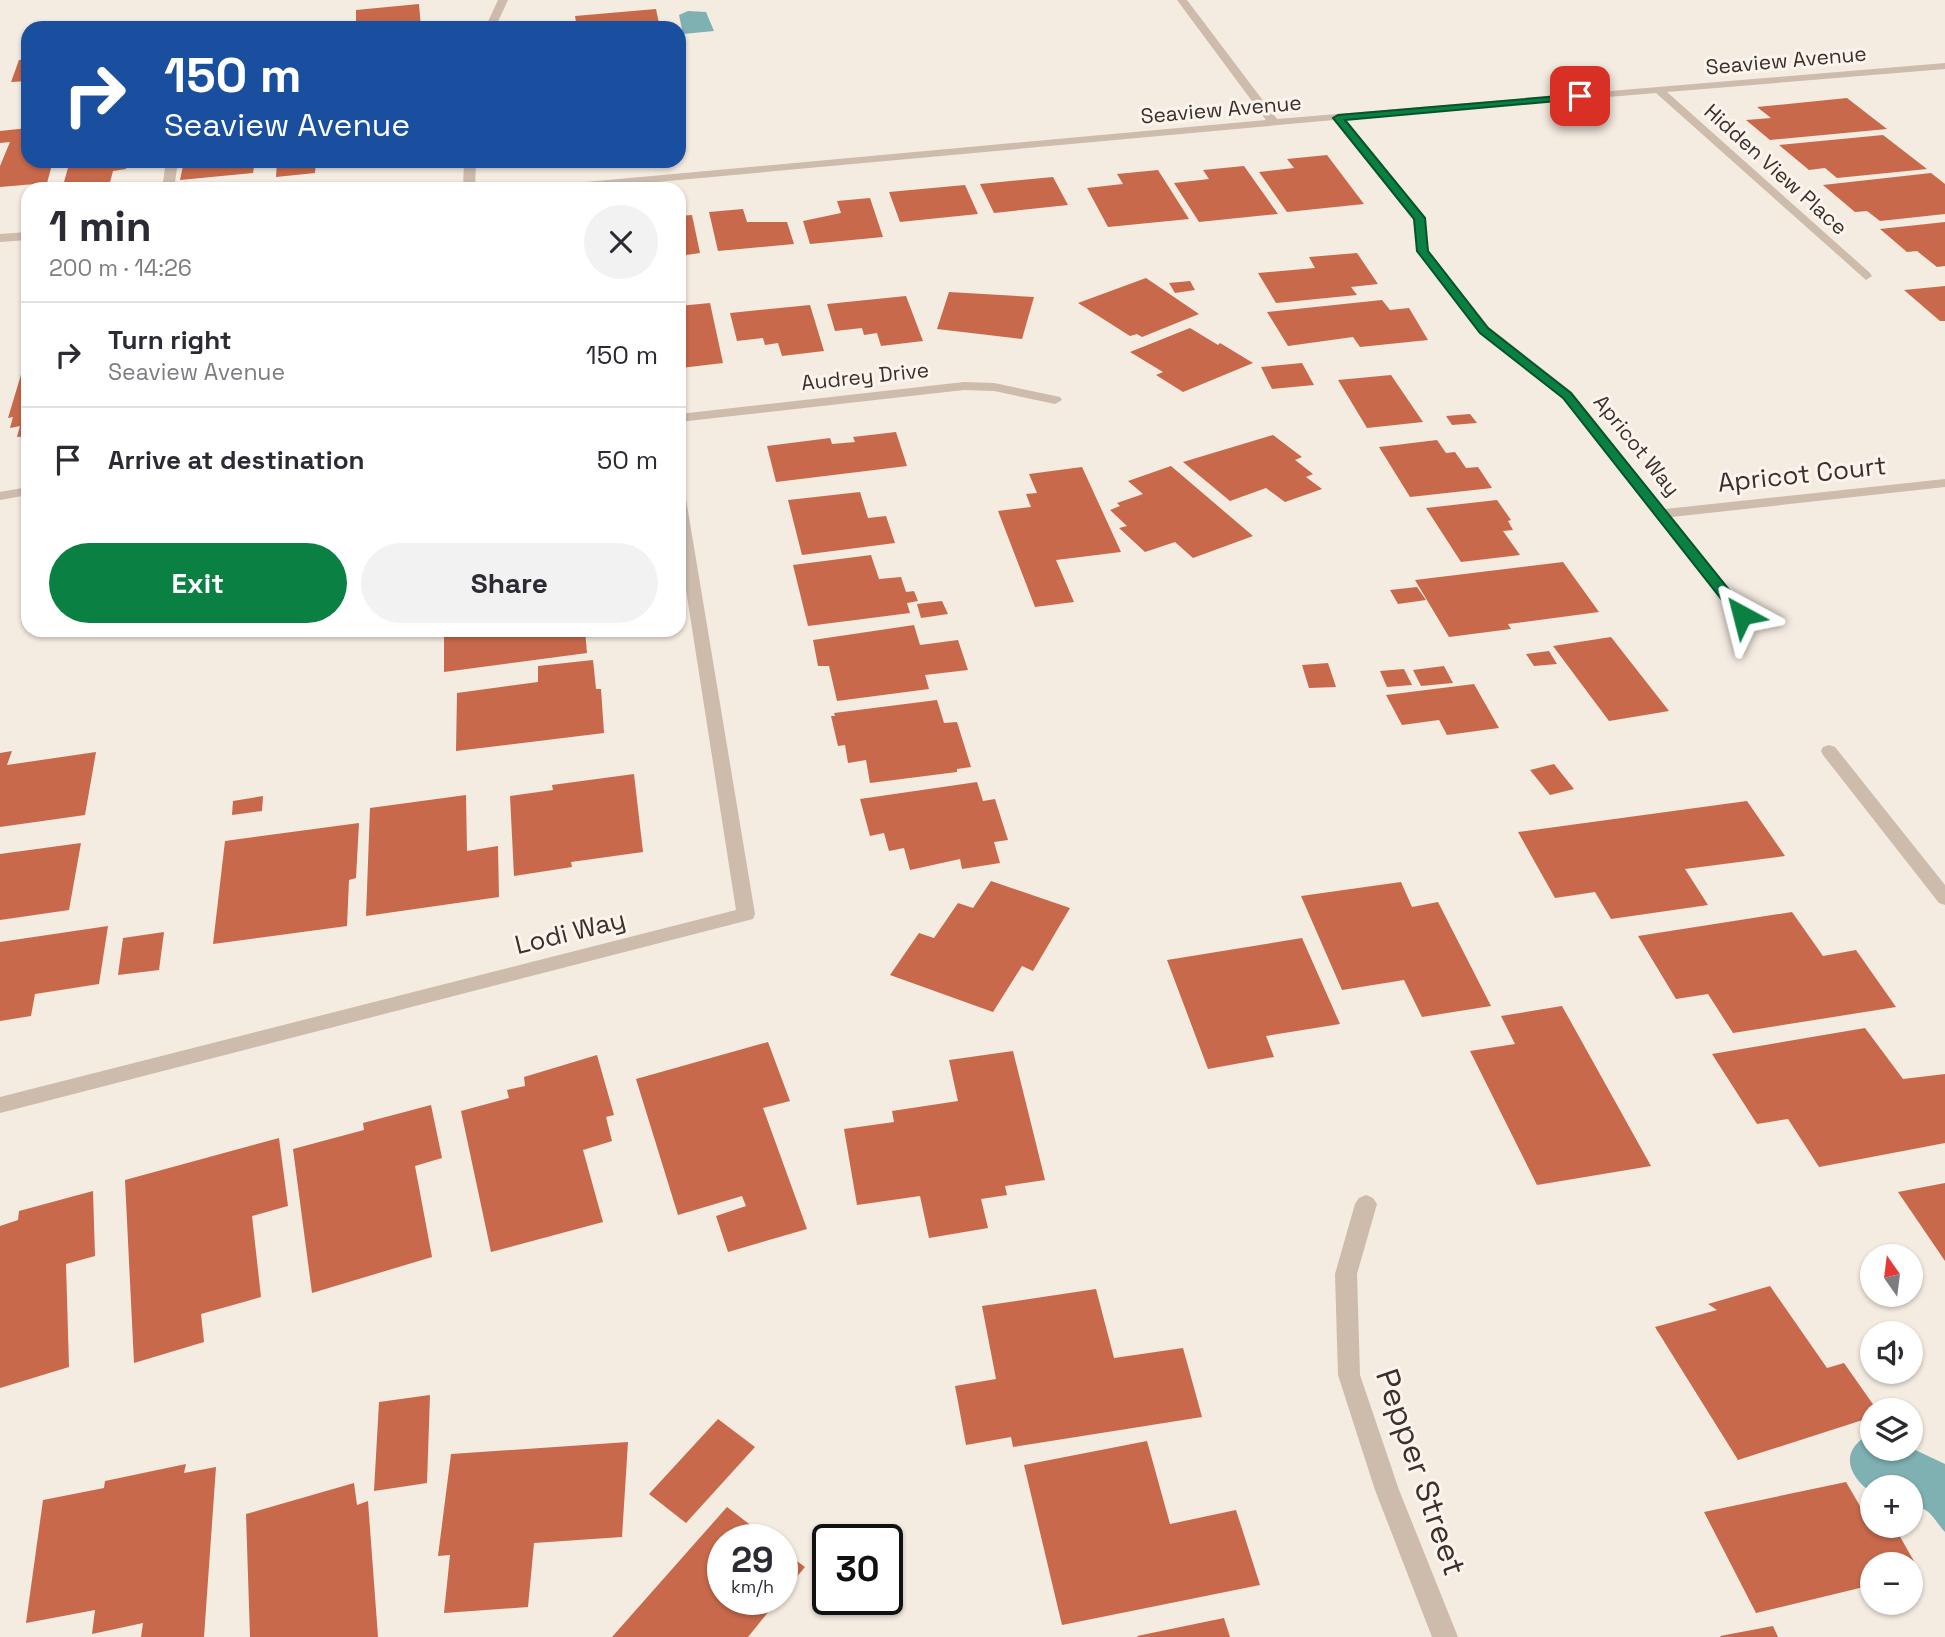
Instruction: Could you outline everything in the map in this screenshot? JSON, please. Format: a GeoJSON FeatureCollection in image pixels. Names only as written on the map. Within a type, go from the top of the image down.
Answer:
{"type":"FeatureCollection","features":[{"type":"Feature","properties":{"kind":"street"},"geometry":{"type":"LineString","coordinates":[[493,21],[503,0]]}},
{"type":"Feature","properties":{"kind":"street"},"geometry":{"type":"LineString","coordinates":[[1182,0],[1275,124]]}},
{"type":"Feature","properties":{"kind":"street","name":"Seaview Avenue"},"geometry":{"type":"LineString","coordinates":[[621,182],[1945,66]]}},
{"type":"Feature","properties":{"kind":"street","name":"Hidden View Place"},"geometry":{"type":"LineString","coordinates":[[1660,91],[1866,276]]}},
{"type":"Feature","properties":{"kind":"street","name":"Apricot Way"},"geometry":{"type":"LineString","coordinates":[[1338,118],[1419,218],[1423,251],[1484,330],[1567,395],[1742,615]]}},
{"type":"Feature","properties":{"kind":"street"},"geometry":{"type":"LineString","coordinates":[[0,238],[21,236]]}},
{"type":"Feature","properties":{"kind":"street","name":"Audrey Drive"},"geometry":{"type":"LineString","coordinates":[[686,417],[964,386],[994,387],[1055,400]]}},
{"type":"Feature","properties":{"kind":"street","name":"Apricot Court"},"geometry":{"type":"LineString","coordinates":[[1663,514],[1945,483]]}},
{"type":"Feature","properties":{"kind":"street"},"geometry":{"type":"LineString","coordinates":[[0,496],[21,492]]}},
{"type":"Feature","properties":{"kind":"street","name":"Lodi Way"},"geometry":{"type":"LineString","coordinates":[[0,1105],[746,914],[686,542]]}},
{"type":"Feature","properties":{"kind":"street"},"geometry":{"type":"LineString","coordinates":[[1829,751],[1945,898]]}},
{"type":"Feature","properties":{"kind":"street","name":"Pepper Street"},"geometry":{"type":"LineString","coordinates":[[1366,1203],[1346,1274],[1349,1375],[1387,1490],[1444,1637]]}},
{"type":"Feature","properties":{"kind":"water"},"geometry":{"type":"Polygon","coordinates":[[[688,11],[706,12],[714,31],[686,34],[686,21],[680,21],[679,15],[688,11]]]}},
{"type":"Feature","properties":{"kind":"water"},"geometry":{"type":"Polygon","coordinates":[[[1859,1442],[1860,1461],[1923,1461],[1923,1454],[1945,1464],[1945,1532],[1923,1509],[1923,1475],[1860,1475],[1860,1482],[1857,1479],[1850,1464],[1850,1456],[1859,1442]]]}},
{"type":"Feature","properties":{"kind":"building"},"geometry":{"type":"Polygon","coordinates":[[[419,4],[420,21],[356,21],[356,10],[419,4]]]}},
{"type":"Feature","properties":{"kind":"building"},"geometry":{"type":"Polygon","coordinates":[[[656,9],[659,21],[576,21],[575,16],[656,9]]]}},
{"type":"Feature","properties":{"kind":"building"},"geometry":{"type":"Polygon","coordinates":[[[19,60],[21,81],[11,82],[19,60]]]}},
{"type":"Feature","properties":{"kind":"building"},"geometry":{"type":"Polygon","coordinates":[[[1847,98],[1887,129],[1770,140],[1746,120],[1771,118],[1757,107],[1847,98]]]}},
{"type":"Feature","properties":{"kind":"building"},"geometry":{"type":"Polygon","coordinates":[[[21,129],[21,168],[51,168],[47,182],[21,182],[21,185],[0,187],[0,166],[10,142],[0,143],[0,131],[21,129]]]}},
{"type":"Feature","properties":{"kind":"building"},"geometry":{"type":"Polygon","coordinates":[[[1883,135],[1927,169],[1837,178],[1825,168],[1809,170],[1779,145],[1883,135]]]}},
{"type":"Feature","properties":{"kind":"building"},"geometry":{"type":"Polygon","coordinates":[[[1327,155],[1364,204],[1287,212],[1259,172],[1294,168],[1287,159],[1327,155]]]}},
{"type":"Feature","properties":{"kind":"building"},"geometry":{"type":"Polygon","coordinates":[[[1244,166],[1278,214],[1199,222],[1174,183],[1209,179],[1203,170],[1244,166]]]}},
{"type":"Feature","properties":{"kind":"building"},"geometry":{"type":"Polygon","coordinates":[[[68,168],[126,168],[113,171],[110,182],[64,182],[68,168]]]}},
{"type":"Feature","properties":{"kind":"building"},"geometry":{"type":"Polygon","coordinates":[[[183,168],[254,168],[253,173],[180,180],[183,168]]]}},
{"type":"Feature","properties":{"kind":"building"},"geometry":{"type":"Polygon","coordinates":[[[277,168],[315,168],[315,173],[276,177],[277,168]]]}},
{"type":"Feature","properties":{"kind":"building"},"geometry":{"type":"Polygon","coordinates":[[[1158,170],[1189,219],[1108,227],[1087,188],[1123,184],[1117,174],[1158,170]]]}},
{"type":"Feature","properties":{"kind":"building"},"geometry":{"type":"Polygon","coordinates":[[[1931,173],[1945,184],[1945,214],[1880,221],[1867,211],[1855,212],[1823,185],[1931,173]]]}},
{"type":"Feature","properties":{"kind":"building"},"geometry":{"type":"Polygon","coordinates":[[[1053,177],[1068,205],[994,213],[980,184],[1053,177]]]}},
{"type":"Feature","properties":{"kind":"building"},"geometry":{"type":"Polygon","coordinates":[[[965,185],[978,214],[900,222],[889,192],[965,185]]]}},
{"type":"Feature","properties":{"kind":"building"},"geometry":{"type":"Polygon","coordinates":[[[870,198],[883,237],[810,244],[803,221],[841,213],[837,201],[870,198]]]}},
{"type":"Feature","properties":{"kind":"building"},"geometry":{"type":"Polygon","coordinates":[[[743,209],[747,222],[787,222],[794,244],[718,251],[709,212],[743,209]]]}},
{"type":"Feature","properties":{"kind":"building"},"geometry":{"type":"Polygon","coordinates":[[[686,215],[692,215],[700,253],[686,255],[686,215]]]}},
{"type":"Feature","properties":{"kind":"building"},"geometry":{"type":"Polygon","coordinates":[[[1945,222],[1945,266],[1937,267],[1917,251],[1907,252],[1880,229],[1945,222]]]}},
{"type":"Feature","properties":{"kind":"building"},"geometry":{"type":"Polygon","coordinates":[[[1357,253],[1378,284],[1351,287],[1357,295],[1276,303],[1258,273],[1315,268],[1309,257],[1357,253]]]}},
{"type":"Feature","properties":{"kind":"building"},"geometry":{"type":"Polygon","coordinates":[[[1146,278],[1199,314],[1142,337],[1137,334],[1130,336],[1078,303],[1146,278]]]}},
{"type":"Feature","properties":{"kind":"building"},"geometry":{"type":"Polygon","coordinates":[[[1190,281],[1195,290],[1175,293],[1169,283],[1190,281]]]}},
{"type":"Feature","properties":{"kind":"building"},"geometry":{"type":"Polygon","coordinates":[[[1945,286],[1945,321],[1940,321],[1904,290],[1945,286]]]}},
{"type":"Feature","properties":{"kind":"building"},"geometry":{"type":"Polygon","coordinates":[[[949,292],[1034,297],[1022,339],[937,329],[949,292]]]}},
{"type":"Feature","properties":{"kind":"building"},"geometry":{"type":"Polygon","coordinates":[[[906,296],[923,341],[881,346],[877,333],[864,335],[862,328],[835,331],[827,304],[906,296]]]}},
{"type":"Feature","properties":{"kind":"building"},"geometry":{"type":"Polygon","coordinates":[[[1382,300],[1390,310],[1409,308],[1428,340],[1360,347],[1353,337],[1288,346],[1267,312],[1382,300]]]}},
{"type":"Feature","properties":{"kind":"building"},"geometry":{"type":"Polygon","coordinates":[[[710,303],[723,363],[686,367],[686,305],[710,303]]]}},
{"type":"Feature","properties":{"kind":"building"},"geometry":{"type":"Polygon","coordinates":[[[810,305],[824,351],[782,356],[778,343],[765,345],[763,338],[737,341],[730,313],[810,305]]]}},
{"type":"Feature","properties":{"kind":"building"},"geometry":{"type":"Polygon","coordinates":[[[1190,328],[1253,363],[1183,392],[1156,375],[1163,372],[1130,352],[1190,328]]]}},
{"type":"Feature","properties":{"kind":"building"},"geometry":{"type":"Polygon","coordinates":[[[1302,363],[1314,385],[1272,389],[1261,367],[1302,363]]]}},
{"type":"Feature","properties":{"kind":"building"},"geometry":{"type":"Polygon","coordinates":[[[21,375],[21,437],[17,437],[20,426],[10,428],[13,417],[8,418],[21,375]]]}},
{"type":"Feature","properties":{"kind":"building"},"geometry":{"type":"Polygon","coordinates":[[[1391,375],[1423,422],[1367,428],[1338,380],[1391,375]]]}},
{"type":"Feature","properties":{"kind":"building"},"geometry":{"type":"Polygon","coordinates":[[[1470,414],[1477,423],[1452,425],[1446,416],[1470,414]]]}},
{"type":"Feature","properties":{"kind":"building"},"geometry":{"type":"Polygon","coordinates":[[[896,432],[907,466],[776,482],[767,446],[830,438],[832,444],[855,442],[853,437],[896,432]]]}},
{"type":"Feature","properties":{"kind":"building"},"geometry":{"type":"Polygon","coordinates":[[[1273,435],[1302,457],[1295,460],[1313,474],[1306,477],[1322,489],[1285,502],[1266,488],[1230,501],[1183,462],[1273,435]]]}},
{"type":"Feature","properties":{"kind":"building"},"geometry":{"type":"Polygon","coordinates":[[[1437,440],[1446,453],[1455,452],[1466,468],[1478,467],[1492,488],[1410,497],[1379,447],[1437,440]]]}},
{"type":"Feature","properties":{"kind":"building"},"geometry":{"type":"Polygon","coordinates":[[[1171,466],[1253,536],[1193,558],[1175,542],[1145,552],[1119,528],[1127,526],[1110,510],[1120,506],[1117,503],[1143,494],[1128,481],[1171,466]]]}},
{"type":"Feature","properties":{"kind":"building"},"geometry":{"type":"Polygon","coordinates":[[[1082,467],[1121,552],[1056,560],[1074,602],[1035,607],[998,511],[1031,507],[1026,494],[1037,493],[1029,474],[1082,467]]]}},
{"type":"Feature","properties":{"kind":"building"},"geometry":{"type":"Polygon","coordinates":[[[860,492],[868,518],[886,516],[895,543],[802,555],[788,500],[860,492]]]}},
{"type":"Feature","properties":{"kind":"building"},"geometry":{"type":"Polygon","coordinates":[[[1497,500],[1511,520],[1508,521],[1513,530],[1503,531],[1520,555],[1461,562],[1426,508],[1497,500]]]}},
{"type":"Feature","properties":{"kind":"building"},"geometry":{"type":"Polygon","coordinates":[[[871,555],[879,579],[901,577],[906,592],[914,591],[918,601],[907,603],[910,613],[808,626],[793,565],[871,555]]]}},
{"type":"Feature","properties":{"kind":"building"},"geometry":{"type":"Polygon","coordinates":[[[1563,562],[1599,612],[1508,624],[1511,629],[1449,637],[1415,580],[1563,562]]]}},
{"type":"Feature","properties":{"kind":"building"},"geometry":{"type":"Polygon","coordinates":[[[1417,587],[1426,600],[1398,604],[1390,590],[1417,587]]]}},
{"type":"Feature","properties":{"kind":"building"},"geometry":{"type":"Polygon","coordinates":[[[942,601],[948,614],[921,618],[917,604],[942,601]]]}},
{"type":"Feature","properties":{"kind":"building"},"geometry":{"type":"Polygon","coordinates":[[[914,625],[920,645],[958,640],[968,670],[925,675],[929,689],[837,701],[829,666],[818,666],[813,640],[914,625]]]}},
{"type":"Feature","properties":{"kind":"building"},"geometry":{"type":"Polygon","coordinates":[[[444,637],[586,637],[587,653],[444,672],[444,637]]]}},
{"type":"Feature","properties":{"kind":"building"},"geometry":{"type":"Polygon","coordinates":[[[1611,637],[1669,711],[1609,721],[1553,646],[1611,637]]]}},
{"type":"Feature","properties":{"kind":"building"},"geometry":{"type":"Polygon","coordinates":[[[1549,651],[1557,664],[1534,666],[1526,654],[1549,651]]]}},
{"type":"Feature","properties":{"kind":"building"},"geometry":{"type":"Polygon","coordinates":[[[593,660],[596,689],[601,689],[604,733],[456,751],[457,693],[538,682],[538,666],[593,660]]]}},
{"type":"Feature","properties":{"kind":"building"},"geometry":{"type":"Polygon","coordinates":[[[1328,663],[1336,687],[1309,688],[1302,665],[1328,663]]]}},
{"type":"Feature","properties":{"kind":"building"},"geometry":{"type":"Polygon","coordinates":[[[1444,666],[1453,683],[1421,686],[1413,670],[1444,666]]]}},
{"type":"Feature","properties":{"kind":"building"},"geometry":{"type":"Polygon","coordinates":[[[1404,669],[1412,685],[1387,687],[1380,671],[1404,669]]]}},
{"type":"Feature","properties":{"kind":"building"},"geometry":{"type":"Polygon","coordinates":[[[1474,684],[1499,728],[1447,735],[1439,720],[1402,725],[1386,695],[1474,684]]]}},
{"type":"Feature","properties":{"kind":"building"},"geometry":{"type":"Polygon","coordinates":[[[937,700],[944,723],[957,722],[971,767],[957,769],[957,772],[870,783],[866,760],[848,763],[845,745],[838,746],[831,716],[835,716],[834,713],[937,700]]]}},
{"type":"Feature","properties":{"kind":"building"},"geometry":{"type":"Polygon","coordinates":[[[12,751],[7,765],[96,752],[85,815],[0,827],[0,753],[12,751]]]}},
{"type":"Feature","properties":{"kind":"building"},"geometry":{"type":"Polygon","coordinates":[[[1554,764],[1574,789],[1550,795],[1530,770],[1554,764]]]}},
{"type":"Feature","properties":{"kind":"building"},"geometry":{"type":"Polygon","coordinates":[[[634,774],[643,852],[571,862],[572,867],[514,876],[510,796],[553,790],[552,785],[634,774]]]}},
{"type":"Feature","properties":{"kind":"building"},"geometry":{"type":"Polygon","coordinates":[[[977,782],[983,801],[995,799],[1008,840],[994,842],[1000,863],[962,869],[960,859],[910,870],[904,848],[889,851],[884,833],[870,836],[860,799],[977,782]]]}},
{"type":"Feature","properties":{"kind":"building"},"geometry":{"type":"Polygon","coordinates":[[[466,795],[467,851],[498,846],[499,897],[366,916],[370,808],[466,795]]]}},
{"type":"Feature","properties":{"kind":"building"},"geometry":{"type":"Polygon","coordinates":[[[263,796],[262,811],[232,815],[233,801],[263,796]]]}},
{"type":"Feature","properties":{"kind":"building"},"geometry":{"type":"Polygon","coordinates":[[[1747,801],[1785,856],[1685,869],[1708,905],[1611,919],[1595,892],[1555,898],[1518,832],[1747,801]]]}},
{"type":"Feature","properties":{"kind":"building"},"geometry":{"type":"Polygon","coordinates":[[[359,823],[356,878],[349,880],[347,926],[213,944],[225,841],[359,823]]]}},
{"type":"Feature","properties":{"kind":"building"},"geometry":{"type":"Polygon","coordinates":[[[81,843],[69,910],[0,920],[0,854],[81,843]]]}},
{"type":"Feature","properties":{"kind":"building"},"geometry":{"type":"Polygon","coordinates":[[[991,881],[1070,908],[1033,971],[1022,966],[993,1012],[890,975],[919,933],[934,938],[958,903],[973,908],[991,881]]]}},
{"type":"Feature","properties":{"kind":"building"},"geometry":{"type":"Polygon","coordinates":[[[1401,882],[1412,907],[1438,902],[1491,1006],[1422,1017],[1404,980],[1342,990],[1301,896],[1401,882]]]}},
{"type":"Feature","properties":{"kind":"building"},"geometry":{"type":"Polygon","coordinates":[[[1792,912],[1823,956],[1856,950],[1896,1007],[1733,1033],[1708,994],[1676,999],[1638,936],[1792,912]]]}},
{"type":"Feature","properties":{"kind":"building"},"geometry":{"type":"Polygon","coordinates":[[[108,926],[99,984],[35,994],[31,1016],[0,1021],[0,942],[108,926]]]}},
{"type":"Feature","properties":{"kind":"building"},"geometry":{"type":"Polygon","coordinates":[[[164,932],[159,970],[118,975],[123,938],[164,932]]]}},
{"type":"Feature","properties":{"kind":"building"},"geometry":{"type":"Polygon","coordinates":[[[1302,938],[1340,1024],[1266,1036],[1274,1057],[1208,1069],[1167,960],[1302,938]]]}},
{"type":"Feature","properties":{"kind":"building"},"geometry":{"type":"Polygon","coordinates":[[[1562,1006],[1651,1166],[1537,1185],[1470,1051],[1515,1044],[1501,1016],[1562,1006]]]}},
{"type":"Feature","properties":{"kind":"building"},"geometry":{"type":"Polygon","coordinates":[[[1865,1028],[1903,1079],[1945,1074],[1945,1143],[1819,1167],[1788,1119],[1757,1124],[1712,1054],[1865,1028]]]}},
{"type":"Feature","properties":{"kind":"building"},"geometry":{"type":"Polygon","coordinates":[[[768,1042],[790,1101],[763,1108],[807,1229],[728,1252],[716,1216],[746,1206],[742,1196],[678,1215],[636,1079],[768,1042]]]}},
{"type":"Feature","properties":{"kind":"building"},"geometry":{"type":"Polygon","coordinates":[[[1013,1051],[1045,1180],[1005,1186],[1007,1195],[981,1199],[988,1228],[929,1238],[920,1196],[857,1205],[844,1129],[894,1122],[892,1111],[958,1101],[949,1060],[1013,1051]]]}},
{"type":"Feature","properties":{"kind":"building"},"geometry":{"type":"Polygon","coordinates":[[[597,1055],[614,1115],[606,1117],[612,1141],[583,1150],[603,1222],[491,1252],[461,1111],[509,1098],[507,1090],[525,1086],[524,1077],[597,1055]]]}},
{"type":"Feature","properties":{"kind":"building"},"geometry":{"type":"Polygon","coordinates":[[[431,1105],[442,1158],[415,1166],[432,1257],[312,1293],[293,1149],[364,1130],[363,1123],[431,1105]]]}},
{"type":"Feature","properties":{"kind":"building"},"geometry":{"type":"Polygon","coordinates":[[[279,1138],[288,1206],[252,1216],[261,1297],[201,1314],[204,1342],[134,1363],[125,1180],[279,1138]]]}},
{"type":"Feature","properties":{"kind":"building"},"geometry":{"type":"Polygon","coordinates":[[[1945,1183],[1945,1261],[1898,1192],[1945,1183]]]}},
{"type":"Feature","properties":{"kind":"building"},"geometry":{"type":"Polygon","coordinates":[[[93,1191],[95,1256],[66,1264],[69,1367],[0,1388],[0,1226],[18,1220],[19,1211],[93,1191]]]}},
{"type":"Feature","properties":{"kind":"building"},"geometry":{"type":"Polygon","coordinates":[[[1770,1286],[1827,1368],[1844,1363],[1869,1398],[1860,1398],[1860,1421],[1738,1460],[1655,1327],[1717,1310],[1708,1304],[1770,1286]]]}},
{"type":"Feature","properties":{"kind":"building"},"geometry":{"type":"Polygon","coordinates":[[[1096,1289],[1114,1358],[1183,1348],[1202,1417],[1013,1447],[1011,1437],[966,1445],[955,1386],[996,1379],[982,1306],[1096,1289]]]}},
{"type":"Feature","properties":{"kind":"building"},"geometry":{"type":"Polygon","coordinates":[[[430,1395],[427,1483],[374,1491],[379,1402],[430,1395]]]}},
{"type":"Feature","properties":{"kind":"building"},"geometry":{"type":"Polygon","coordinates":[[[718,1419],[755,1447],[686,1523],[649,1494],[718,1419]]]}},
{"type":"Feature","properties":{"kind":"building"},"geometry":{"type":"Polygon","coordinates":[[[1147,1441],[1170,1524],[1236,1510],[1260,1585],[1062,1625],[1024,1465],[1147,1441]]]}},
{"type":"Feature","properties":{"kind":"building"},"geometry":{"type":"Polygon","coordinates":[[[628,1442],[622,1537],[534,1543],[528,1607],[444,1613],[450,1555],[438,1556],[451,1454],[628,1442]]]}},
{"type":"Feature","properties":{"kind":"building"},"geometry":{"type":"Polygon","coordinates":[[[186,1464],[184,1473],[216,1467],[204,1637],[141,1637],[143,1623],[92,1634],[95,1610],[26,1623],[43,1500],[104,1488],[105,1481],[186,1464]]]}},
{"type":"Feature","properties":{"kind":"building"},"geometry":{"type":"Polygon","coordinates":[[[1846,1482],[1860,1506],[1860,1538],[1901,1538],[1909,1552],[1860,1552],[1860,1588],[1756,1613],[1704,1512],[1846,1482]]]}},
{"type":"Feature","properties":{"kind":"building"},"geometry":{"type":"Polygon","coordinates":[[[354,1483],[357,1505],[368,1501],[378,1637],[250,1637],[246,1514],[354,1483]]]}},
{"type":"Feature","properties":{"kind":"building"},"geometry":{"type":"Polygon","coordinates":[[[727,1507],[749,1524],[712,1524],[727,1507]]]}},
{"type":"Feature","properties":{"kind":"building"},"geometry":{"type":"Polygon","coordinates":[[[707,1530],[707,1615],[766,1615],[748,1637],[612,1637],[707,1530]]]}},
{"type":"Feature","properties":{"kind":"building"},"geometry":{"type":"Polygon","coordinates":[[[798,1562],[805,1567],[798,1575],[798,1562]]]}},
{"type":"Feature","properties":{"kind":"building"},"geometry":{"type":"Polygon","coordinates":[[[1224,1618],[1230,1637],[1137,1636],[1224,1618]]]}},
{"type":"Feature","properties":{"kind":"building"},"geometry":{"type":"Polygon","coordinates":[[[1773,1626],[1778,1637],[1720,1636],[1773,1626]]]}},
{"type":"Feature","properties":{"kind":"route"},"geometry":{"type":"LineString","coordinates":[[1580,96],[1338,118],[1419,218],[1423,251],[1484,330],[1567,395],[1742,615]]}}]}
